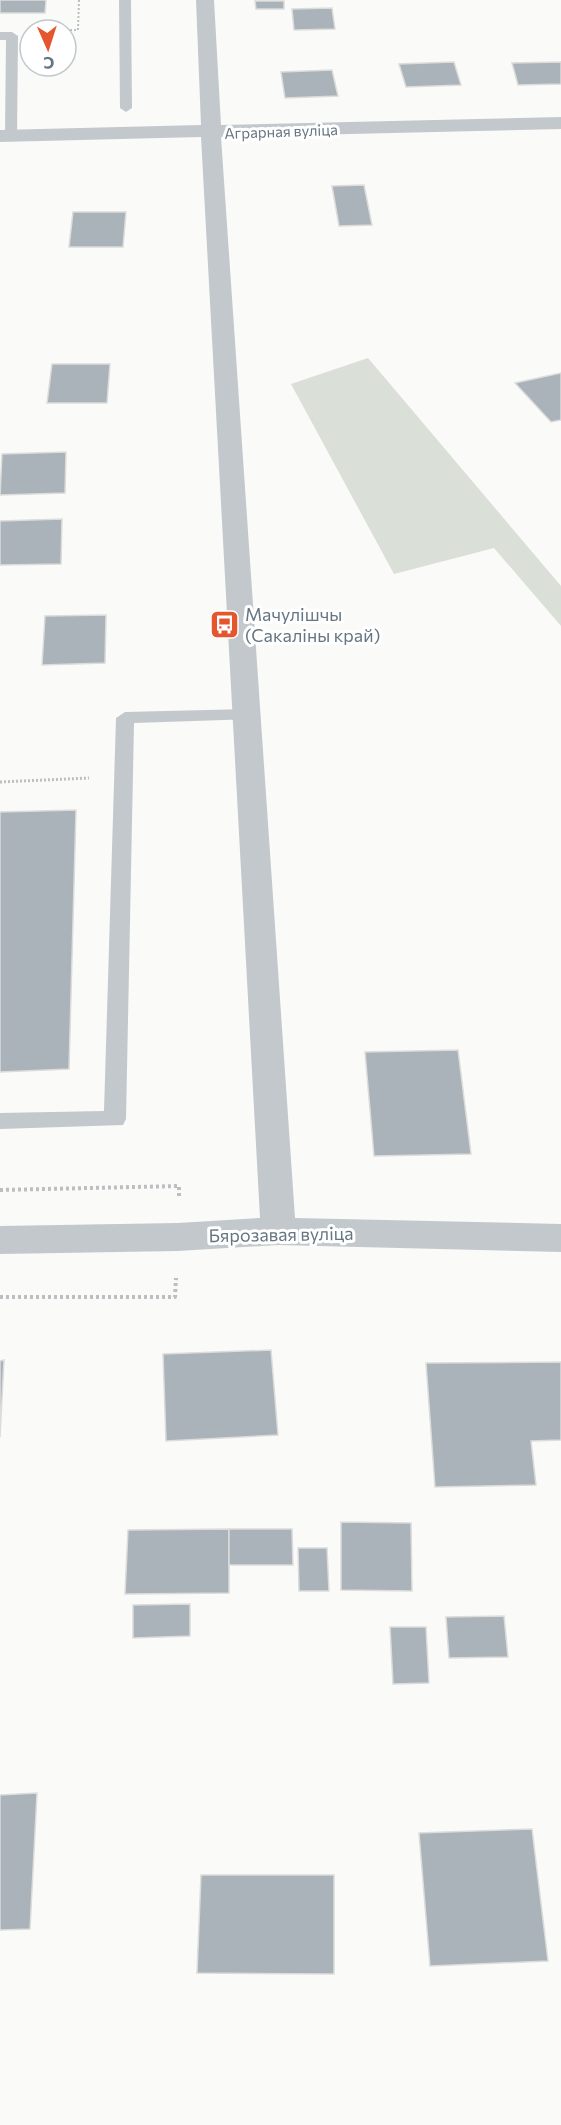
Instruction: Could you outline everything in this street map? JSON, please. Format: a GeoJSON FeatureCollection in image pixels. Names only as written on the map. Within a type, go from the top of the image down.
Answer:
{"type":"FeatureCollection","features":[{"type":"Feature","properties":{"kind":"street"},"geometry":{"type":"LineString","coordinates":[[205,0],[211,133],[249,715],[278,1231]]}},
{"type":"Feature","properties":{"kind":"street","name":"Аграрная вуліца"},"geometry":{"type":"LineString","coordinates":[[6,136],[211,133],[561,123]]}},
{"type":"Feature","properties":{"kind":"street","name":"Бярозавая вуліца"},"geometry":{"type":"LineString","coordinates":[[0,1239],[178,1237],[278,1231],[561,1238]]}},
{"type":"Feature","properties":{"kind":"lane"},"geometry":{"type":"LineString","coordinates":[[125,0],[126,108]]}},
{"type":"Feature","properties":{"kind":"lane"},"geometry":{"type":"LineString","coordinates":[[0,36],[12,36],[6,136]]}},
{"type":"Feature","properties":{"kind":"lane"},"geometry":{"type":"LineString","coordinates":[[0,1122],[115,1119],[125,718],[249,715]]}},
{"type":"Feature","properties":{"kind":"path"},"geometry":{"type":"LineString","coordinates":[[78,30],[79,0]]}},
{"type":"Feature","properties":{"kind":"path"},"geometry":{"type":"LineString","coordinates":[[0,1298],[175,1297]]}},
{"type":"Feature","properties":{"kind":"shaded area"},"geometry":{"type":"Polygon","coordinates":[[[368,358],[561,586],[561,626],[494,548],[394,574],[291,384],[368,358]]]}},
{"type":"Feature","properties":{"kind":"building"},"geometry":{"type":"Polygon","coordinates":[[[0,0],[46,0],[45,13],[0,13],[0,0]]]}},
{"type":"Feature","properties":{"kind":"building"},"geometry":{"type":"Polygon","coordinates":[[[255,1],[284,1],[284,9],[256,9],[255,1]]]}},
{"type":"Feature","properties":{"kind":"building"},"geometry":{"type":"Polygon","coordinates":[[[332,8],[335,29],[294,30],[292,9],[332,8]]]}},
{"type":"Feature","properties":{"kind":"building"},"geometry":{"type":"Polygon","coordinates":[[[454,62],[461,85],[406,87],[399,64],[454,62]]]}},
{"type":"Feature","properties":{"kind":"building"},"geometry":{"type":"Polygon","coordinates":[[[561,62],[561,84],[518,85],[512,63],[561,62]]]}},
{"type":"Feature","properties":{"kind":"building"},"geometry":{"type":"Polygon","coordinates":[[[332,70],[338,96],[285,98],[281,72],[332,70]]]}},
{"type":"Feature","properties":{"kind":"building"},"geometry":{"type":"Polygon","coordinates":[[[364,185],[372,225],[339,226],[332,186],[364,185]]]}},
{"type":"Feature","properties":{"kind":"building"},"geometry":{"type":"Polygon","coordinates":[[[73,212],[126,212],[123,247],[69,247],[73,212]]]}},
{"type":"Feature","properties":{"kind":"building"},"geometry":{"type":"Polygon","coordinates":[[[52,364],[110,364],[107,403],[47,403],[52,364]]]}},
{"type":"Feature","properties":{"kind":"building"},"geometry":{"type":"Polygon","coordinates":[[[561,373],[561,420],[551,422],[515,383],[561,373]]]}},
{"type":"Feature","properties":{"kind":"building"},"geometry":{"type":"Polygon","coordinates":[[[66,452],[65,493],[0,495],[2,454],[66,452]]]}},
{"type":"Feature","properties":{"kind":"building"},"geometry":{"type":"Polygon","coordinates":[[[62,519],[61,564],[0,565],[0,521],[62,519]]]}},
{"type":"Feature","properties":{"kind":"building"},"geometry":{"type":"Polygon","coordinates":[[[106,615],[105,663],[42,665],[45,616],[106,615]]]}},
{"type":"Feature","properties":{"kind":"building"},"geometry":{"type":"Polygon","coordinates":[[[76,810],[69,1069],[0,1072],[0,812],[76,810]]]}},
{"type":"Feature","properties":{"kind":"building"},"geometry":{"type":"Polygon","coordinates":[[[458,1050],[471,1154],[374,1156],[365,1052],[458,1050]]]}},
{"type":"Feature","properties":{"kind":"building"},"geometry":{"type":"Polygon","coordinates":[[[271,1350],[278,1435],[166,1441],[163,1354],[271,1350]]]}},
{"type":"Feature","properties":{"kind":"building"},"geometry":{"type":"Polygon","coordinates":[[[4,1360],[0,1437],[0,1361],[4,1360]]]}},
{"type":"Feature","properties":{"kind":"building"},"geometry":{"type":"Polygon","coordinates":[[[561,1362],[561,1440],[531,1441],[536,1485],[435,1487],[426,1363],[561,1362]]]}},
{"type":"Feature","properties":{"kind":"building"},"geometry":{"type":"Polygon","coordinates":[[[341,1522],[411,1523],[412,1591],[341,1590],[341,1522]]]}},
{"type":"Feature","properties":{"kind":"building"},"geometry":{"type":"Polygon","coordinates":[[[229,1529],[229,1593],[125,1594],[128,1530],[229,1529]]]}},
{"type":"Feature","properties":{"kind":"building"},"geometry":{"type":"Polygon","coordinates":[[[229,1529],[292,1529],[293,1565],[229,1565],[229,1529]]]}},
{"type":"Feature","properties":{"kind":"building"},"geometry":{"type":"Polygon","coordinates":[[[298,1548],[327,1548],[329,1591],[299,1591],[298,1548]]]}},
{"type":"Feature","properties":{"kind":"building"},"geometry":{"type":"Polygon","coordinates":[[[190,1604],[190,1636],[133,1638],[133,1605],[190,1604]]]}},
{"type":"Feature","properties":{"kind":"building"},"geometry":{"type":"Polygon","coordinates":[[[504,1616],[508,1657],[449,1658],[446,1617],[504,1616]]]}},
{"type":"Feature","properties":{"kind":"building"},"geometry":{"type":"Polygon","coordinates":[[[390,1627],[426,1627],[429,1683],[393,1684],[390,1627]]]}},
{"type":"Feature","properties":{"kind":"building"},"geometry":{"type":"Polygon","coordinates":[[[37,1793],[30,1929],[0,1930],[0,1795],[37,1793]]]}},
{"type":"Feature","properties":{"kind":"building"},"geometry":{"type":"Polygon","coordinates":[[[532,1829],[548,1961],[430,1966],[419,1833],[532,1829]]]}},
{"type":"Feature","properties":{"kind":"building"},"geometry":{"type":"Polygon","coordinates":[[[201,1875],[334,1875],[334,1974],[197,1973],[201,1875]]]}},
{"type":"Feature","properties":{"kind":"place","name":"Мачулішчы (Сакаліны край)"},"geometry":{"type":"Point","coordinates":[224,624]}}]}
